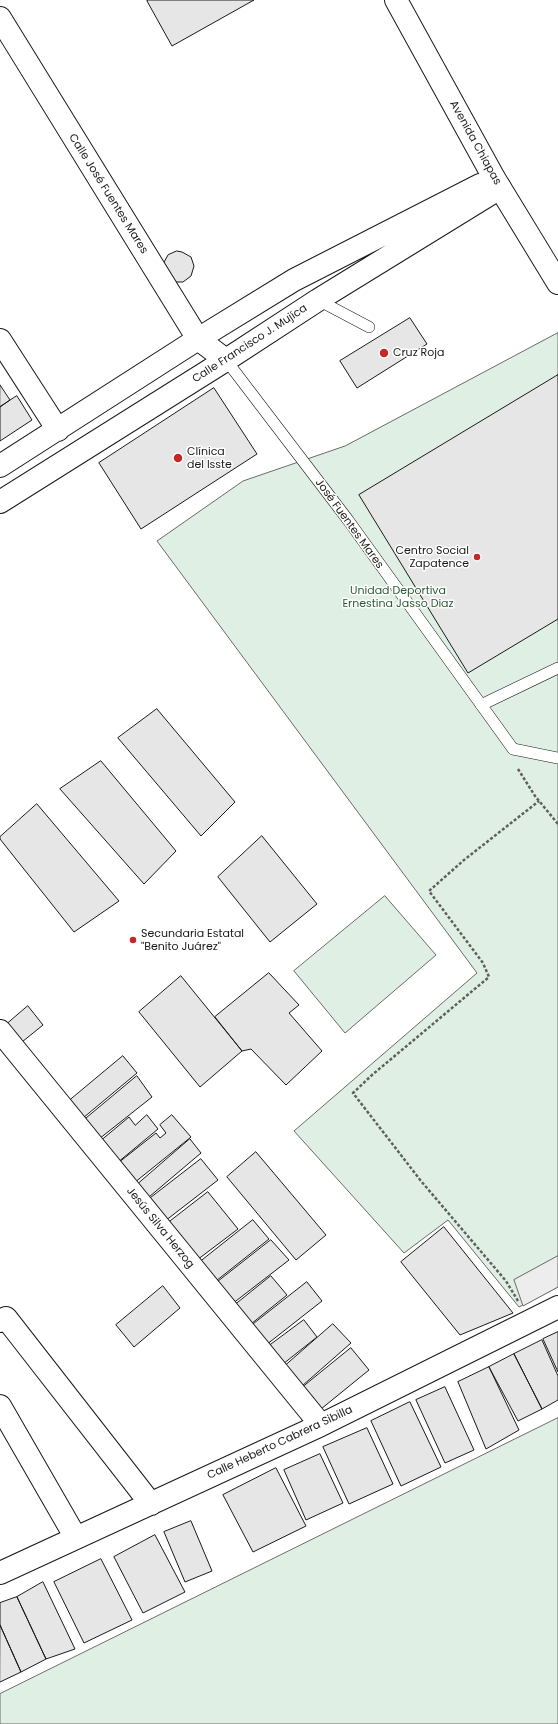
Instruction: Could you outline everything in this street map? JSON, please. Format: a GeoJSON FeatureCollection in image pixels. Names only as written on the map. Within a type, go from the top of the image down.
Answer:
{"type":"FeatureCollection","features":[{"type":"Feature","properties":{"kind":"street","name":"Avenida Chiapas"},"geometry":{"type":"LineString","coordinates":[[396,0],[497,183],[558,282]]}},
{"type":"Feature","properties":{"kind":"street","name":"Calle José Fuentes Mares"},"geometry":{"type":"LineString","coordinates":[[0,18],[198,339],[226,360]]}},
{"type":"Feature","properties":{"kind":"street","name":"Calle Francisco J. Mujíca"},"geometry":{"type":"LineString","coordinates":[[0,502],[226,360],[497,183]]}},
{"type":"Feature","properties":{"kind":"street"},"geometry":{"type":"LineString","coordinates":[[0,466],[198,339],[294,280],[454,200],[497,183]]}},
{"type":"Feature","properties":{"kind":"street"},"geometry":{"type":"LineString","coordinates":[[0,340],[58,430]]}},
{"type":"Feature","properties":{"kind":"street","name":"Jesús Silva Herzog"},"geometry":{"type":"LineString","coordinates":[[0,1031],[321,1425]]}},
{"type":"Feature","properties":{"kind":"street","name":"Calle Heberto Cabrera Sibilla"},"geometry":{"type":"LineString","coordinates":[[0,1573],[321,1425],[558,1307]]}},
{"type":"Feature","properties":{"kind":"street"},"geometry":{"type":"LineString","coordinates":[[0,1321],[6,1318],[151,1504]]}},
{"type":"Feature","properties":{"kind":"street"},"geometry":{"type":"LineString","coordinates":[[0,1406],[76,1538]]}},
{"type":"Feature","properties":{"kind":"lane"},"geometry":{"type":"LineString","coordinates":[[318,300],[369,327]]}},
{"type":"Feature","properties":{"kind":"lane","name":"José Fuentes Mares"},"geometry":{"type":"LineString","coordinates":[[226,360],[348,520],[513,749],[558,758]]}},
{"type":"Feature","properties":{"kind":"lane"},"geometry":{"type":"LineString","coordinates":[[482,705],[558,668]]}},
{"type":"Feature","properties":{"kind":"path"},"geometry":{"type":"LineString","coordinates":[[530,1321],[506,1281],[421,1181],[353,1093],[372,1075],[489,977],[483,963],[429,891],[464,860],[539,801]]}},
{"type":"Feature","properties":{"kind":"green space","name":"Unidad Deportiva Ernestina Jasso Diaz"},"geometry":{"type":"Polygon","coordinates":[[[558,333],[558,1287],[519,1307],[448,1220],[404,1253],[294,1131],[477,973],[157,541],[243,481],[345,446],[558,333]]]}},
{"type":"Feature","properties":{"kind":"green space"},"geometry":{"type":"Polygon","coordinates":[[[385,896],[436,955],[345,1033],[294,971],[385,896]]]}},
{"type":"Feature","properties":{"kind":"green space"},"geometry":{"type":"Polygon","coordinates":[[[558,1418],[558,1724],[0,1724],[0,1694],[558,1418]]]}},
{"type":"Feature","properties":{"kind":"shaded area"},"geometry":{"type":"Polygon","coordinates":[[[558,1256],[558,1287],[523,1306],[514,1280],[558,1256]]]}},
{"type":"Feature","properties":{"kind":"building"},"geometry":{"type":"Polygon","coordinates":[[[254,0],[172,46],[147,1],[254,0]]]}},
{"type":"Feature","properties":{"kind":"building"},"geometry":{"type":"Polygon","coordinates":[[[177,251],[191,257],[194,266],[191,276],[183,282],[173,281],[163,264],[168,255],[177,251]]]}},
{"type":"Feature","properties":{"kind":"building","name":"Cruz Roja"},"geometry":{"type":"Polygon","coordinates":[[[410,318],[427,344],[357,388],[340,361],[410,318]]]}},
{"type":"Feature","properties":{"kind":"building","name":"Centro Social Zapatence"},"geometry":{"type":"Polygon","coordinates":[[[558,375],[558,619],[468,673],[359,495],[558,375]]]}},
{"type":"Feature","properties":{"kind":"building"},"geometry":{"type":"Polygon","coordinates":[[[0,385],[10,400],[0,407],[0,385]]]}},
{"type":"Feature","properties":{"kind":"building","name":"Clínica del Isste"},"geometry":{"type":"Polygon","coordinates":[[[214,388],[257,454],[141,529],[99,463],[214,388]]]}},
{"type":"Feature","properties":{"kind":"building"},"geometry":{"type":"Polygon","coordinates":[[[17,396],[32,420],[0,441],[0,407],[17,396]]]}},
{"type":"Feature","properties":{"kind":"building"},"geometry":{"type":"Polygon","coordinates":[[[157,709],[235,802],[201,836],[118,738],[157,709]]]}},
{"type":"Feature","properties":{"kind":"building"},"geometry":{"type":"Polygon","coordinates":[[[101,761],[176,851],[144,884],[60,789],[101,761]]]}},
{"type":"Feature","properties":{"kind":"building"},"geometry":{"type":"Polygon","coordinates":[[[37,804],[119,901],[74,932],[0,839],[0,837],[37,804]]]}},
{"type":"Feature","properties":{"kind":"building"},"geometry":{"type":"Polygon","coordinates":[[[262,836],[317,904],[270,942],[218,877],[262,836]]]}},
{"type":"Feature","properties":{"kind":"building"},"geometry":{"type":"Polygon","coordinates":[[[269,973],[299,1005],[289,1013],[322,1051],[286,1085],[251,1049],[242,1051],[215,1017],[269,973]]]}},
{"type":"Feature","properties":{"kind":"building"},"geometry":{"type":"Polygon","coordinates":[[[181,976],[242,1051],[200,1087],[139,1012],[181,976]]]}},
{"type":"Feature","properties":{"kind":"building"},"geometry":{"type":"Polygon","coordinates":[[[28,1006],[43,1025],[22,1042],[7,1024],[28,1006]]]}},
{"type":"Feature","properties":{"kind":"building"},"geometry":{"type":"Polygon","coordinates":[[[123,1056],[137,1073],[83,1118],[69,1101],[123,1056]]]}},
{"type":"Feature","properties":{"kind":"building"},"geometry":{"type":"Polygon","coordinates":[[[137,1076],[152,1097],[99,1139],[83,1121],[137,1076]]]}},
{"type":"Feature","properties":{"kind":"building"},"geometry":{"type":"Polygon","coordinates":[[[147,1115],[158,1129],[117,1163],[99,1142],[129,1117],[135,1125],[147,1115]]]}},
{"type":"Feature","properties":{"kind":"building"},"geometry":{"type":"Polygon","coordinates":[[[172,1115],[191,1137],[134,1183],[118,1163],[156,1133],[160,1138],[166,1133],[160,1125],[172,1115]]]}},
{"type":"Feature","properties":{"kind":"building"},"geometry":{"type":"Polygon","coordinates":[[[190,1139],[201,1153],[149,1197],[138,1184],[190,1139]]]}},
{"type":"Feature","properties":{"kind":"building"},"geometry":{"type":"Polygon","coordinates":[[[256,1152],[326,1235],[296,1260],[227,1177],[256,1152]]]}},
{"type":"Feature","properties":{"kind":"building"},"geometry":{"type":"Polygon","coordinates":[[[201,1159],[218,1180],[165,1221],[148,1200],[201,1159]]]}},
{"type":"Feature","properties":{"kind":"building"},"geometry":{"type":"Polygon","coordinates":[[[208,1192],[238,1229],[197,1260],[168,1223],[208,1192]]]}},
{"type":"Feature","properties":{"kind":"building"},"geometry":{"type":"Polygon","coordinates":[[[253,1220],[269,1239],[216,1281],[200,1262],[253,1220]]]}},
{"type":"Feature","properties":{"kind":"building"},"geometry":{"type":"Polygon","coordinates":[[[444,1227],[513,1313],[460,1335],[401,1262],[444,1227]]]}},
{"type":"Feature","properties":{"kind":"building"},"geometry":{"type":"Polygon","coordinates":[[[271,1240],[289,1260],[232,1304],[215,1284],[271,1240]]]}},
{"type":"Feature","properties":{"kind":"building"},"geometry":{"type":"Polygon","coordinates":[[[271,1276],[287,1295],[251,1324],[235,1305],[271,1276]]]}},
{"type":"Feature","properties":{"kind":"building"},"geometry":{"type":"Polygon","coordinates":[[[307,1282],[322,1301],[266,1345],[251,1326],[307,1282]]]}},
{"type":"Feature","properties":{"kind":"building"},"geometry":{"type":"Polygon","coordinates":[[[163,1286],[180,1308],[134,1347],[116,1325],[163,1286]]]}},
{"type":"Feature","properties":{"kind":"building"},"geometry":{"type":"Polygon","coordinates":[[[304,1320],[317,1337],[283,1364],[269,1346],[304,1320]]]}},
{"type":"Feature","properties":{"kind":"building"},"geometry":{"type":"Polygon","coordinates":[[[333,1324],[351,1343],[302,1386],[285,1366],[333,1324]]]}},
{"type":"Feature","properties":{"kind":"building"},"geometry":{"type":"Polygon","coordinates":[[[558,1332],[558,1372],[543,1339],[558,1332]]]}},
{"type":"Feature","properties":{"kind":"building"},"geometry":{"type":"Polygon","coordinates":[[[542,1340],[558,1376],[558,1400],[542,1409],[514,1354],[542,1340]]]}},
{"type":"Feature","properties":{"kind":"building"},"geometry":{"type":"Polygon","coordinates":[[[351,1348],[369,1370],[321,1409],[303,1387],[351,1348]]]}},
{"type":"Feature","properties":{"kind":"building"},"geometry":{"type":"Polygon","coordinates":[[[514,1354],[542,1409],[518,1421],[489,1367],[514,1354]]]}},
{"type":"Feature","properties":{"kind":"building"},"geometry":{"type":"Polygon","coordinates":[[[489,1367],[519,1430],[486,1449],[458,1382],[489,1367]]]}},
{"type":"Feature","properties":{"kind":"building"},"geometry":{"type":"Polygon","coordinates":[[[445,1387],[474,1450],[445,1463],[416,1400],[445,1387]]]}},
{"type":"Feature","properties":{"kind":"building"},"geometry":{"type":"Polygon","coordinates":[[[410,1402],[441,1467],[401,1486],[371,1421],[410,1402]]]}},
{"type":"Feature","properties":{"kind":"building"},"geometry":{"type":"Polygon","coordinates":[[[367,1428],[393,1484],[349,1504],[323,1447],[367,1428]]]}},
{"type":"Feature","properties":{"kind":"building"},"geometry":{"type":"Polygon","coordinates":[[[320,1454],[343,1503],[306,1520],[284,1470],[320,1454]]]}},
{"type":"Feature","properties":{"kind":"building"},"geometry":{"type":"Polygon","coordinates":[[[276,1468],[306,1526],[253,1552],[223,1495],[276,1468]]]}},
{"type":"Feature","properties":{"kind":"building"},"geometry":{"type":"Polygon","coordinates":[[[191,1521],[212,1571],[185,1582],[164,1532],[191,1521]]]}},
{"type":"Feature","properties":{"kind":"building"},"geometry":{"type":"Polygon","coordinates":[[[155,1535],[185,1592],[143,1613],[114,1557],[155,1535]]]}},
{"type":"Feature","properties":{"kind":"building"},"geometry":{"type":"Polygon","coordinates":[[[101,1559],[132,1620],[84,1643],[54,1582],[101,1559]]]}},
{"type":"Feature","properties":{"kind":"building"},"geometry":{"type":"Polygon","coordinates":[[[43,1582],[75,1649],[46,1659],[17,1597],[43,1582]]]}},
{"type":"Feature","properties":{"kind":"building"},"geometry":{"type":"Polygon","coordinates":[[[17,1597],[46,1659],[21,1672],[0,1625],[0,1603],[17,1597]]]}},
{"type":"Feature","properties":{"kind":"building"},"geometry":{"type":"Polygon","coordinates":[[[0,1625],[21,1672],[0,1682],[0,1625]]]}},
{"type":"Feature","properties":{"kind":"place","name":"Cruz Roja"},"geometry":{"type":"Point","coordinates":[384,353]}},
{"type":"Feature","properties":{"kind":"place","name":"Clínica del Isste"},"geometry":{"type":"Point","coordinates":[178,458]}},
{"type":"Feature","properties":{"kind":"place","name":"Centro Social Zapatence"},"geometry":{"type":"Point","coordinates":[477,557]}},
{"type":"Feature","properties":{"kind":"place","name":"Secundaria Estatal \"Benito Juárez\""},"geometry":{"type":"Point","coordinates":[133,940]}}]}
